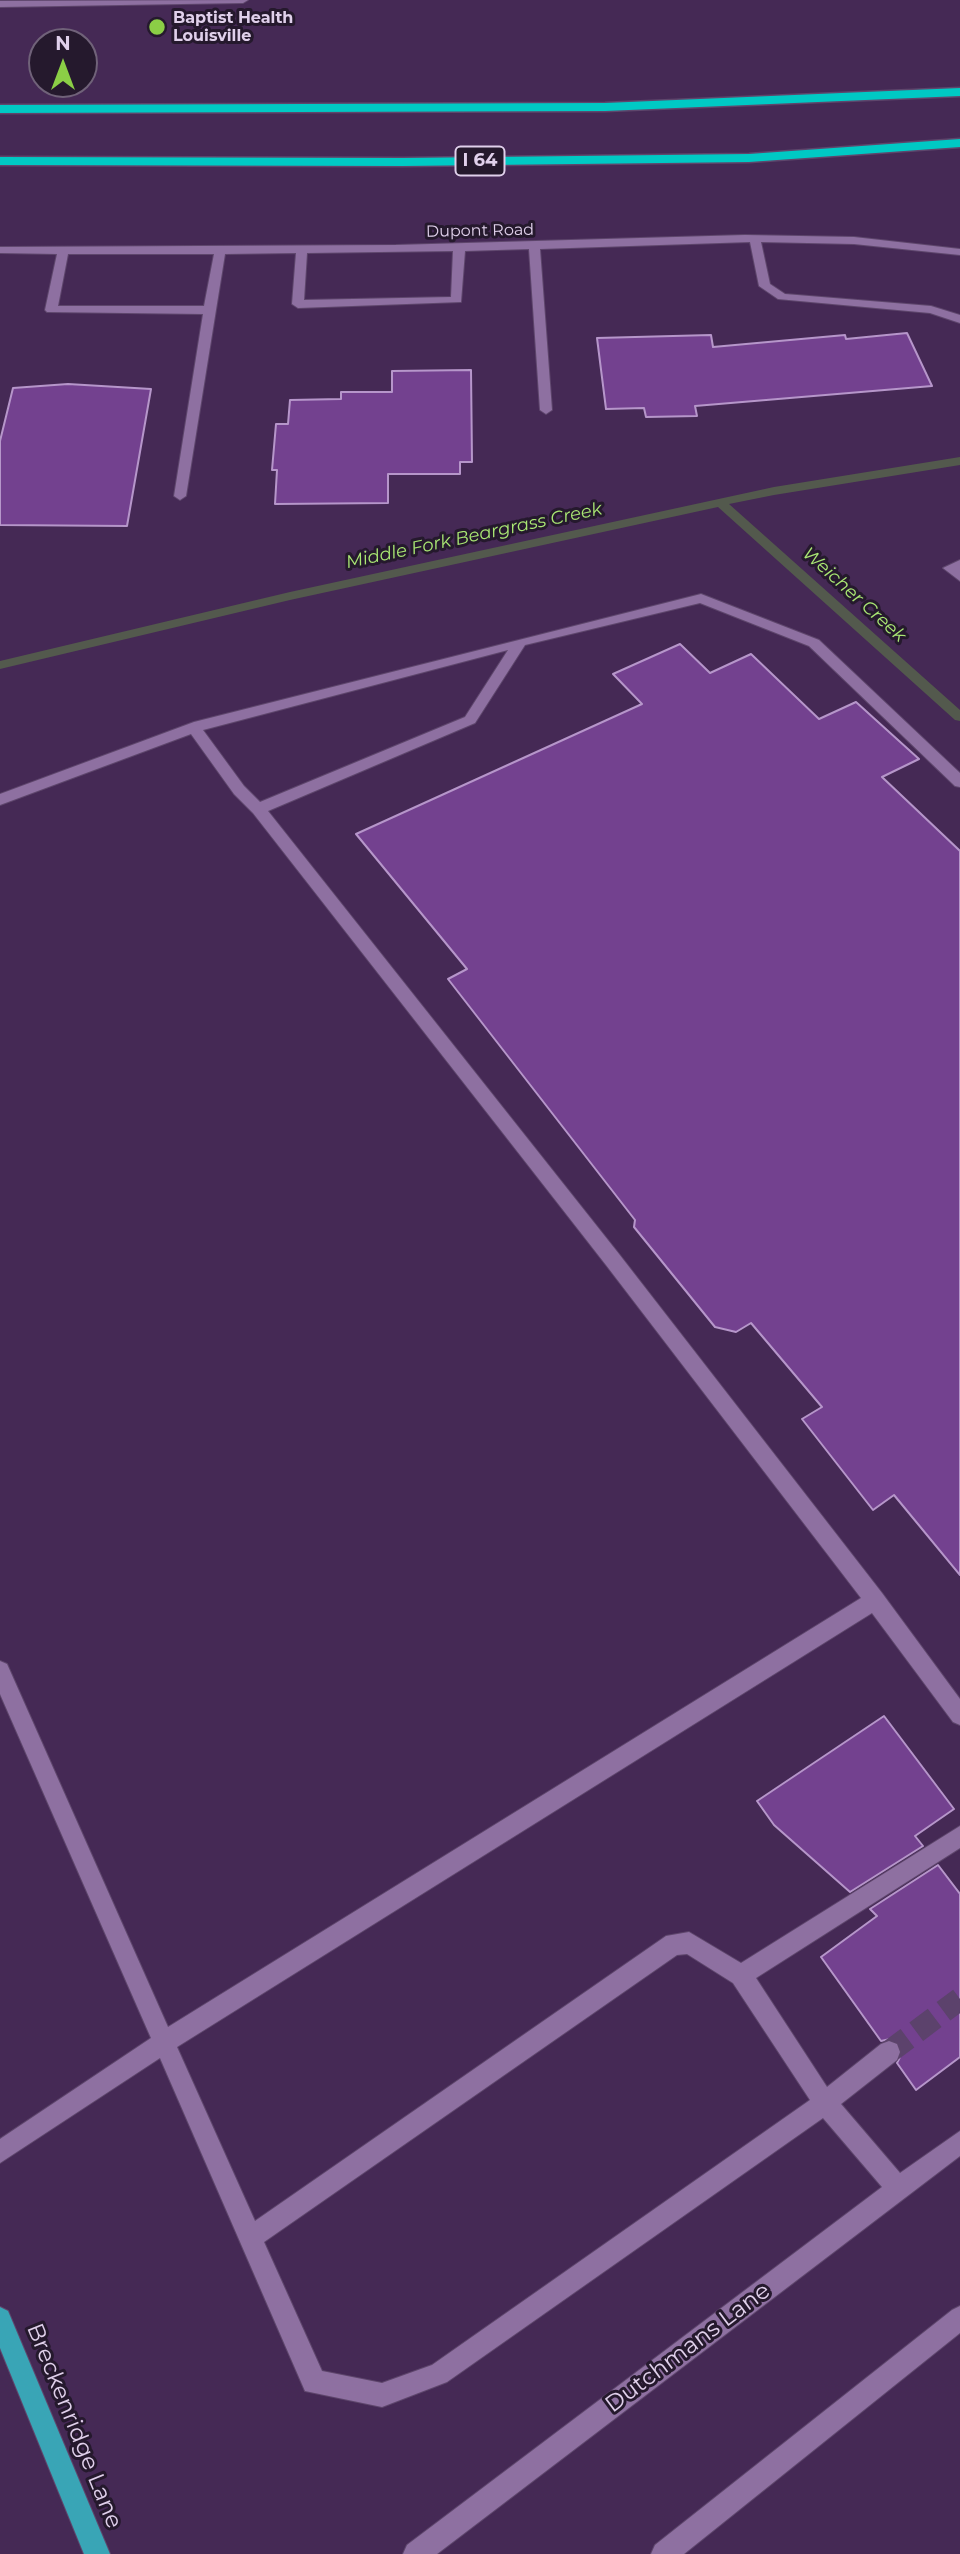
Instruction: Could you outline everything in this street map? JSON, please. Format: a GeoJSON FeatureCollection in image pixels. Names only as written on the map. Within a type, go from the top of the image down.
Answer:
{"type":"FeatureCollection","features":[{"type":"Feature","properties":{"kind":"highway"},"geometry":{"type":"LineString","coordinates":[[0,109],[604,107],[960,92]]}},
{"type":"Feature","properties":{"kind":"highway","name":"I 64"},"geometry":{"type":"LineString","coordinates":[[0,161],[403,162],[749,158],[960,143]]}},
{"type":"Feature","properties":{"kind":"main road","name":"Breckenridge Lane"},"geometry":{"type":"LineString","coordinates":[[0,2319],[97,2554]]}},
{"type":"Feature","properties":{"kind":"street"},"geometry":{"type":"LineString","coordinates":[[0,4],[243,0]]}},
{"type":"Feature","properties":{"kind":"street"},"geometry":{"type":"LineString","coordinates":[[755,240],[765,286],[782,297],[931,310],[960,319]]}},
{"type":"Feature","properties":{"kind":"street","name":"Dupont Road"},"geometry":{"type":"LineString","coordinates":[[0,250],[302,250],[852,240],[960,252]]}},
{"type":"Feature","properties":{"kind":"street"},"geometry":{"type":"LineString","coordinates":[[534,246],[546,410]]}},
{"type":"Feature","properties":{"kind":"street"},"geometry":{"type":"LineString","coordinates":[[302,250],[298,304],[457,300],[459,247]]}},
{"type":"Feature","properties":{"kind":"street"},"geometry":{"type":"LineString","coordinates":[[64,250],[51,310],[209,310]]}},
{"type":"Feature","properties":{"kind":"street"},"geometry":{"type":"LineString","coordinates":[[180,496],[220,250]]}},
{"type":"Feature","properties":{"kind":"street"},"geometry":{"type":"LineString","coordinates":[[960,564],[950,568],[960,576]]}},
{"type":"Feature","properties":{"kind":"street"},"geometry":{"type":"LineString","coordinates":[[0,800],[194,727],[701,597],[814,643],[960,782]]}},
{"type":"Feature","properties":{"kind":"street"},"geometry":{"type":"LineString","coordinates":[[258,809],[470,720],[520,642]]}},
{"type":"Feature","properties":{"kind":"street"},"geometry":{"type":"LineString","coordinates":[[194,727],[239,790],[258,809],[875,1600],[960,1715]]}},
{"type":"Feature","properties":{"kind":"street"},"geometry":{"type":"LineString","coordinates":[[0,2152],[164,2042],[875,1600]]}},
{"type":"Feature","properties":{"kind":"street"},"geometry":{"type":"LineString","coordinates":[[0,1671],[314,2382],[383,2395],[439,2375],[825,2103],[889,2052]]}},
{"type":"Feature","properties":{"kind":"street"},"geometry":{"type":"LineString","coordinates":[[741,1975],[960,1836]]}},
{"type":"Feature","properties":{"kind":"street"},"geometry":{"type":"LineString","coordinates":[[250,2238],[674,1944],[689,1943],[741,1975],[825,2103],[898,2188]]}},
{"type":"Feature","properties":{"kind":"street","name":"Dutchmans Lane"},"geometry":{"type":"LineString","coordinates":[[416,2554],[960,2142]]}},
{"type":"Feature","properties":{"kind":"street"},"geometry":{"type":"LineString","coordinates":[[664,2554],[960,2318]]}},
{"type":"Feature","properties":{"kind":"building"},"geometry":{"type":"Polygon","coordinates":[[[907,333],[932,386],[695,406],[697,416],[646,417],[644,408],[606,409],[597,338],[711,335],[713,347],[845,335],[846,339],[907,333]]]}},
{"type":"Feature","properties":{"kind":"building"},"geometry":{"type":"Polygon","coordinates":[[[471,370],[472,462],[460,462],[460,474],[388,474],[388,503],[275,504],[277,470],[272,470],[276,424],[288,424],[290,400],[341,399],[341,392],[392,392],[392,371],[471,370]]]}},
{"type":"Feature","properties":{"kind":"building"},"geometry":{"type":"Polygon","coordinates":[[[68,384],[151,389],[127,526],[0,525],[0,441],[13,388],[68,384]]]}},
{"type":"Feature","properties":{"kind":"building"},"geometry":{"type":"Polygon","coordinates":[[[680,644],[710,673],[751,654],[819,719],[856,702],[919,759],[882,777],[960,851],[960,1575],[894,1495],[873,1510],[802,1419],[822,1407],[751,1323],[736,1332],[715,1327],[634,1227],[635,1220],[448,979],[467,969],[356,834],[642,704],[613,674],[680,644]]]}},
{"type":"Feature","properties":{"kind":"building"},"geometry":{"type":"Polygon","coordinates":[[[884,1716],[954,1809],[915,1836],[923,1846],[850,1892],[774,1825],[757,1801],[884,1716]]]}},
{"type":"Feature","properties":{"kind":"building"},"geometry":{"type":"Polygon","coordinates":[[[938,1865],[960,1894],[960,2057],[916,2090],[897,2063],[902,2053],[899,2043],[890,2039],[881,2041],[821,1957],[877,1916],[870,1909],[938,1865]]]}},
{"type":"Feature","properties":{"kind":"waterway","name":"Middle Fork Beargrass Creek"},"geometry":{"type":"LineString","coordinates":[[0,665],[290,596],[774,491],[960,461]]}},
{"type":"Feature","properties":{"kind":"waterway","name":"Weicher Creek"},"geometry":{"type":"LineString","coordinates":[[721,503],[960,717]]}},
{"type":"Feature","properties":{"kind":"tunnel"},"geometry":{"type":"LineString","coordinates":[[889,2052],[960,1999]]}},
{"type":"Feature","properties":{"kind":"place","name":"Baptist Health Louisville"},"geometry":{"type":"Point","coordinates":[157,27]}}]}
